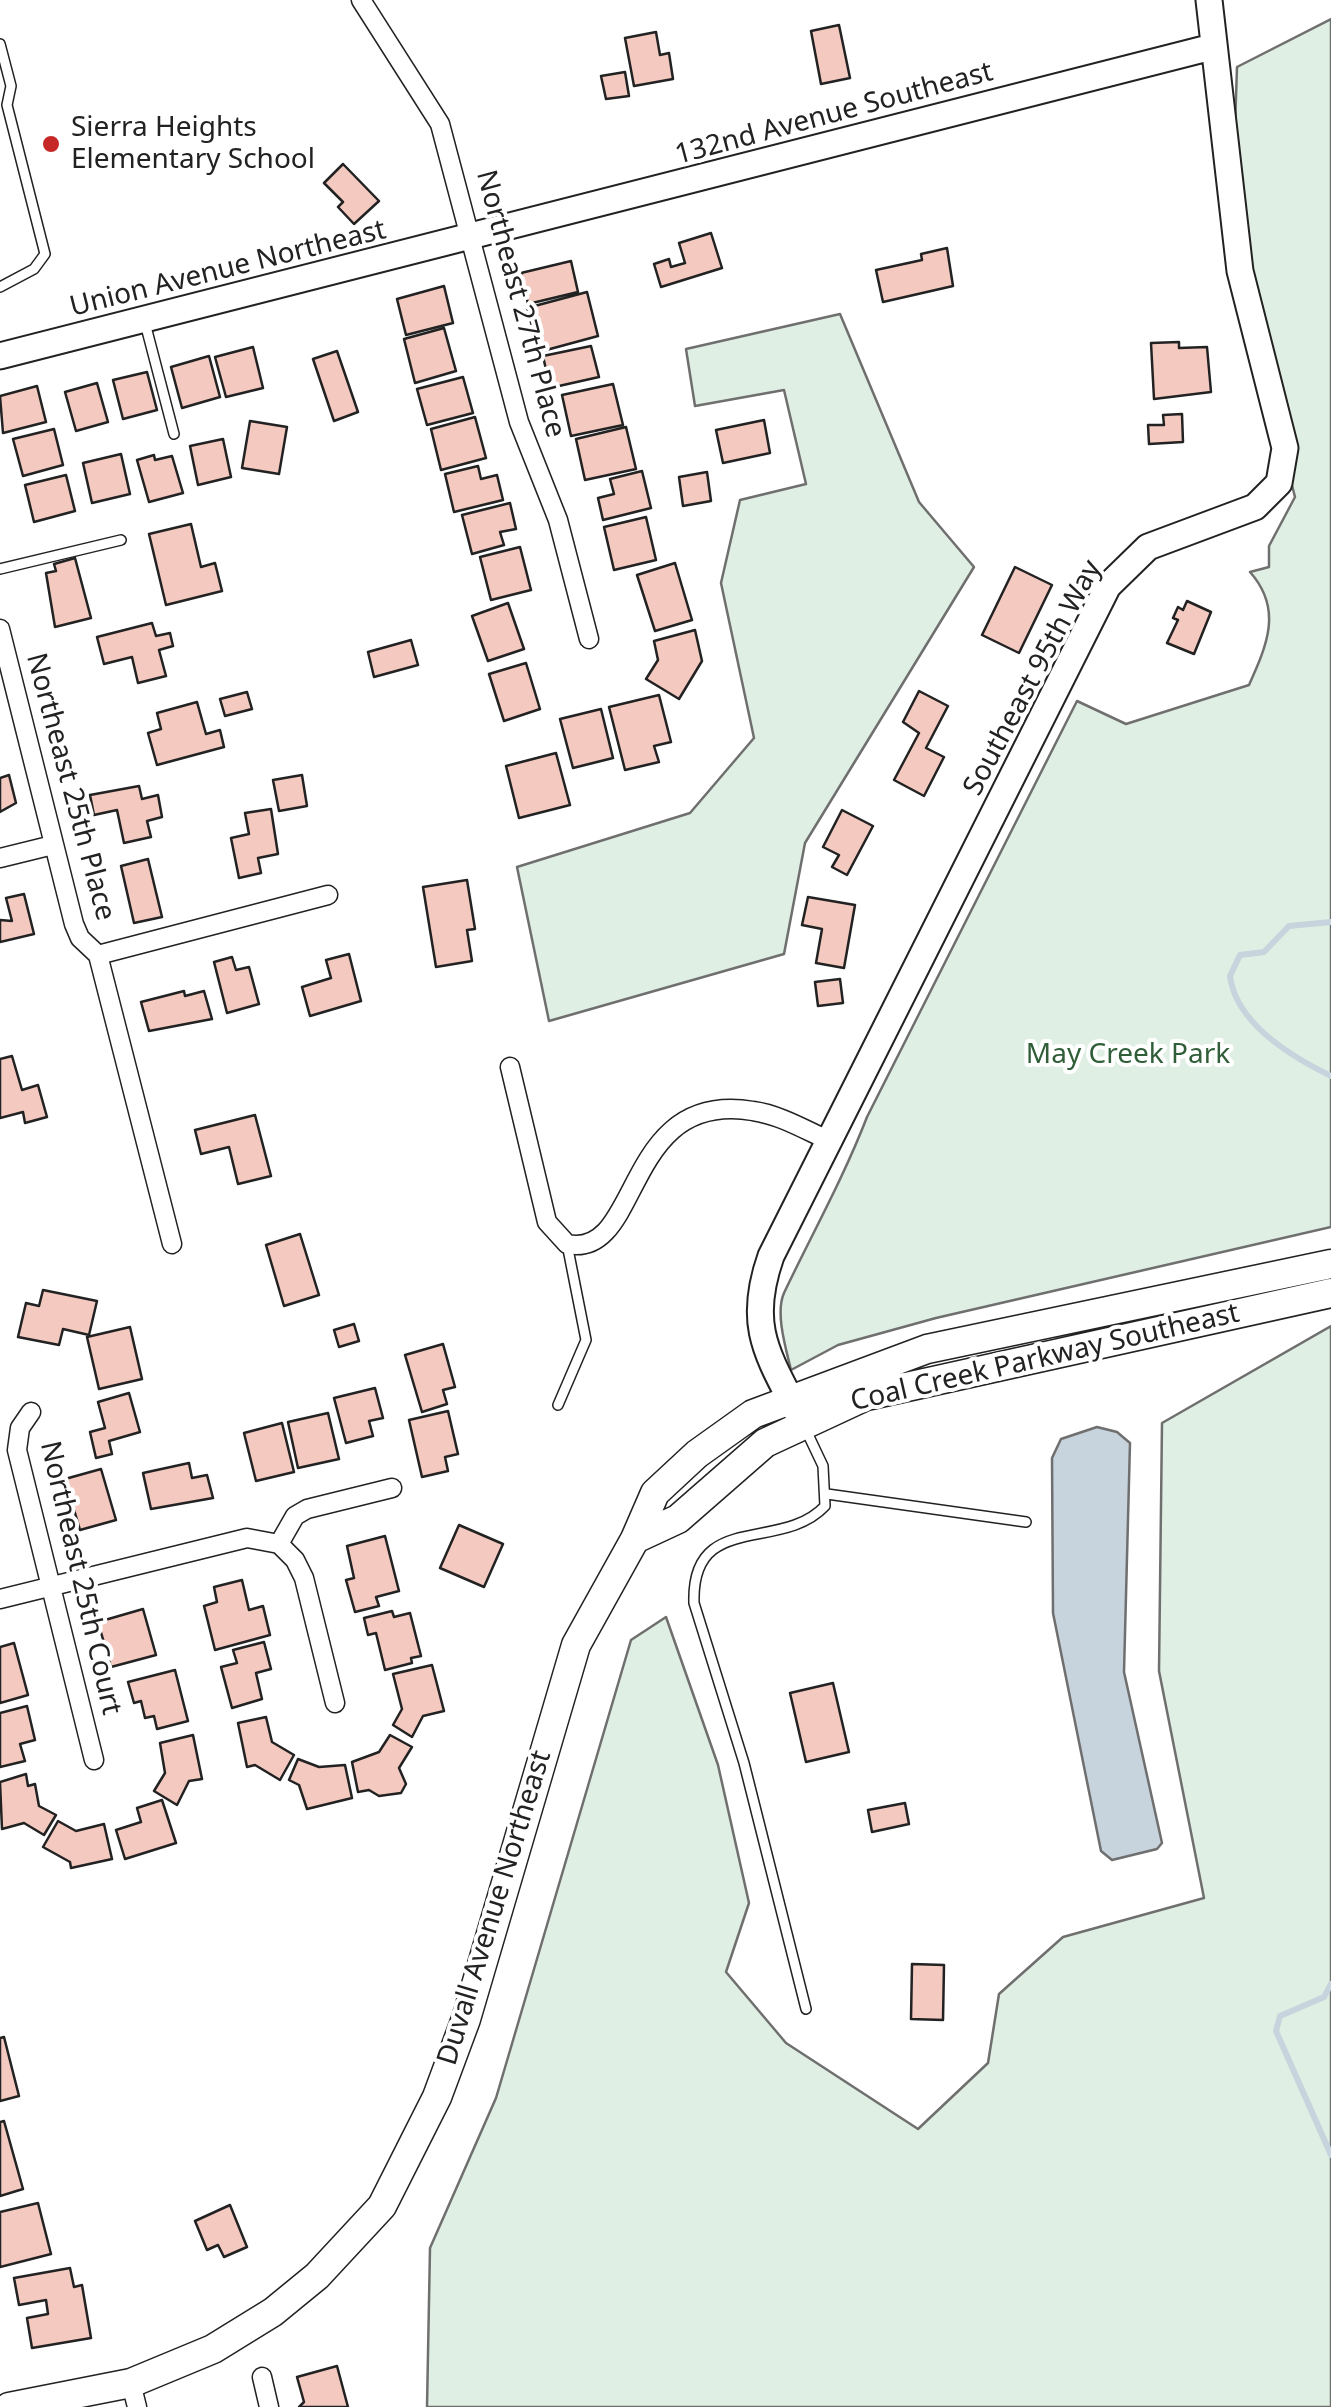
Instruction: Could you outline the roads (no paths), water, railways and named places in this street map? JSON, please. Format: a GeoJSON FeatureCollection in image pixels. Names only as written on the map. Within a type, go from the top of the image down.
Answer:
{"type":"FeatureCollection","features":[{"type":"Feature","properties":{"kind":"main road","name":"Coal Creek Parkway Southeast"},"geometry":{"type":"LineString","coordinates":[[635,1539],[678,1519],[765,1443],[796,1410],[971,1338],[1324,1265]]}},
{"type":"Feature","properties":{"kind":"main road","name":"Coal Creek Parkway Southeast"},"geometry":{"type":"LineString","coordinates":[[796,1410],[1322,1294]]}},
{"type":"Feature","properties":{"kind":"main road","name":"Duvall Avenue Northeast"},"geometry":{"type":"LineString","coordinates":[[9,2407],[134,2395],[273,2312],[318,2276],[382,2206],[437,2097],[466,2020],[576,1645],[635,1539],[655,1493],[698,1454],[753,1414],[796,1410]]}},
{"type":"Feature","properties":{"kind":"street","name":"Northeast 27th Place"},"geometry":{"type":"LineString","coordinates":[[361,0],[440,124],[519,422],[558,520],[589,639]]}},
{"type":"Feature","properties":{"kind":"street","name":"Southeast 95th Way"},"geometry":{"type":"LineString","coordinates":[[796,1410],[762,1342],[761,1285],[771,1256],[832,1142],[1108,586],[1148,547],[1255,507],[1279,483],[1285,448],[1240,271],[1209,0]]}},
{"type":"Feature","properties":{"kind":"street","name":"132nd Avenue Southeast"},"geometry":{"type":"LineString","coordinates":[[471,239],[1212,47]]}},
{"type":"Feature","properties":{"kind":"street","name":"Union Avenue Northeast"},"geometry":{"type":"LineString","coordinates":[[0,356],[471,239]]}},
{"type":"Feature","properties":{"kind":"street","name":"Northeast 25th Place"},"geometry":{"type":"LineString","coordinates":[[0,629],[74,924],[80,938],[98,954],[172,1244]]}},
{"type":"Feature","properties":{"kind":"street"},"geometry":{"type":"LineString","coordinates":[[0,858],[54,845]]}},
{"type":"Feature","properties":{"kind":"street"},"geometry":{"type":"LineString","coordinates":[[98,954],[328,895]]}},
{"type":"Feature","properties":{"kind":"street"},"geometry":{"type":"LineString","coordinates":[[510,1068],[546,1222],[567,1244],[588,1245],[608,1231],[654,1146],[670,1128],[684,1120],[725,1109],[758,1111],[832,1142]]}},
{"type":"Feature","properties":{"kind":"street","name":"Northeast 25th Court"},"geometry":{"type":"LineString","coordinates":[[31,1412],[20,1428],[16,1450],[94,1760]]}},
{"type":"Feature","properties":{"kind":"street"},"geometry":{"type":"LineString","coordinates":[[278,1544],[295,1516],[307,1510],[392,1488]]}},
{"type":"Feature","properties":{"kind":"street"},"geometry":{"type":"LineString","coordinates":[[0,1599],[247,1538],[278,1544],[295,1560],[304,1578],[335,1703]]}},
{"type":"Feature","properties":{"kind":"street"},"geometry":{"type":"LineString","coordinates":[[262,2377],[269,2407]]}},
{"type":"Feature","properties":{"kind":"lane"},"geometry":{"type":"LineString","coordinates":[[0,44],[10,86],[4,106],[45,254],[34,269],[0,287]]}},
{"type":"Feature","properties":{"kind":"lane"},"geometry":{"type":"LineString","coordinates":[[144,320],[174,434]]}},
{"type":"Feature","properties":{"kind":"lane"},"geometry":{"type":"LineString","coordinates":[[0,569],[121,540]]}},
{"type":"Feature","properties":{"kind":"lane"},"geometry":{"type":"LineString","coordinates":[[558,1405],[586,1340],[567,1244]]}},
{"type":"Feature","properties":{"kind":"lane"},"geometry":{"type":"LineString","coordinates":[[796,1410],[823,1466],[827,1494],[824,1506],[809,1521],[741,1535],[710,1552],[700,1564],[693,1584],[694,1603],[744,1763],[806,2009]]}},
{"type":"Feature","properties":{"kind":"lane"},"geometry":{"type":"LineString","coordinates":[[827,1494],[1026,1522]]}},
{"type":"Feature","properties":{"kind":"waterway"},"geometry":{"type":"LineString","coordinates":[[1331,922],[1289,926],[1264,952],[1240,955],[1230,976],[1234,993],[1254,1024],[1283,1049],[1331,1076]]}},
{"type":"Feature","properties":{"kind":"waterway"},"geometry":{"type":"LineString","coordinates":[[1331,1984],[1324,1997],[1280,2016],[1276,2031],[1331,2155]]}},
{"type":"Feature","properties":{"kind":"place","name":"Sierra Heights Elementary School"},"geometry":{"type":"Point","coordinates":[51,144]}},
{"type":"Feature","properties":{"kind":"park label","name":"May Creek Park"},"geometry":{"type":"Point","coordinates":[1128,1055]}}]}
